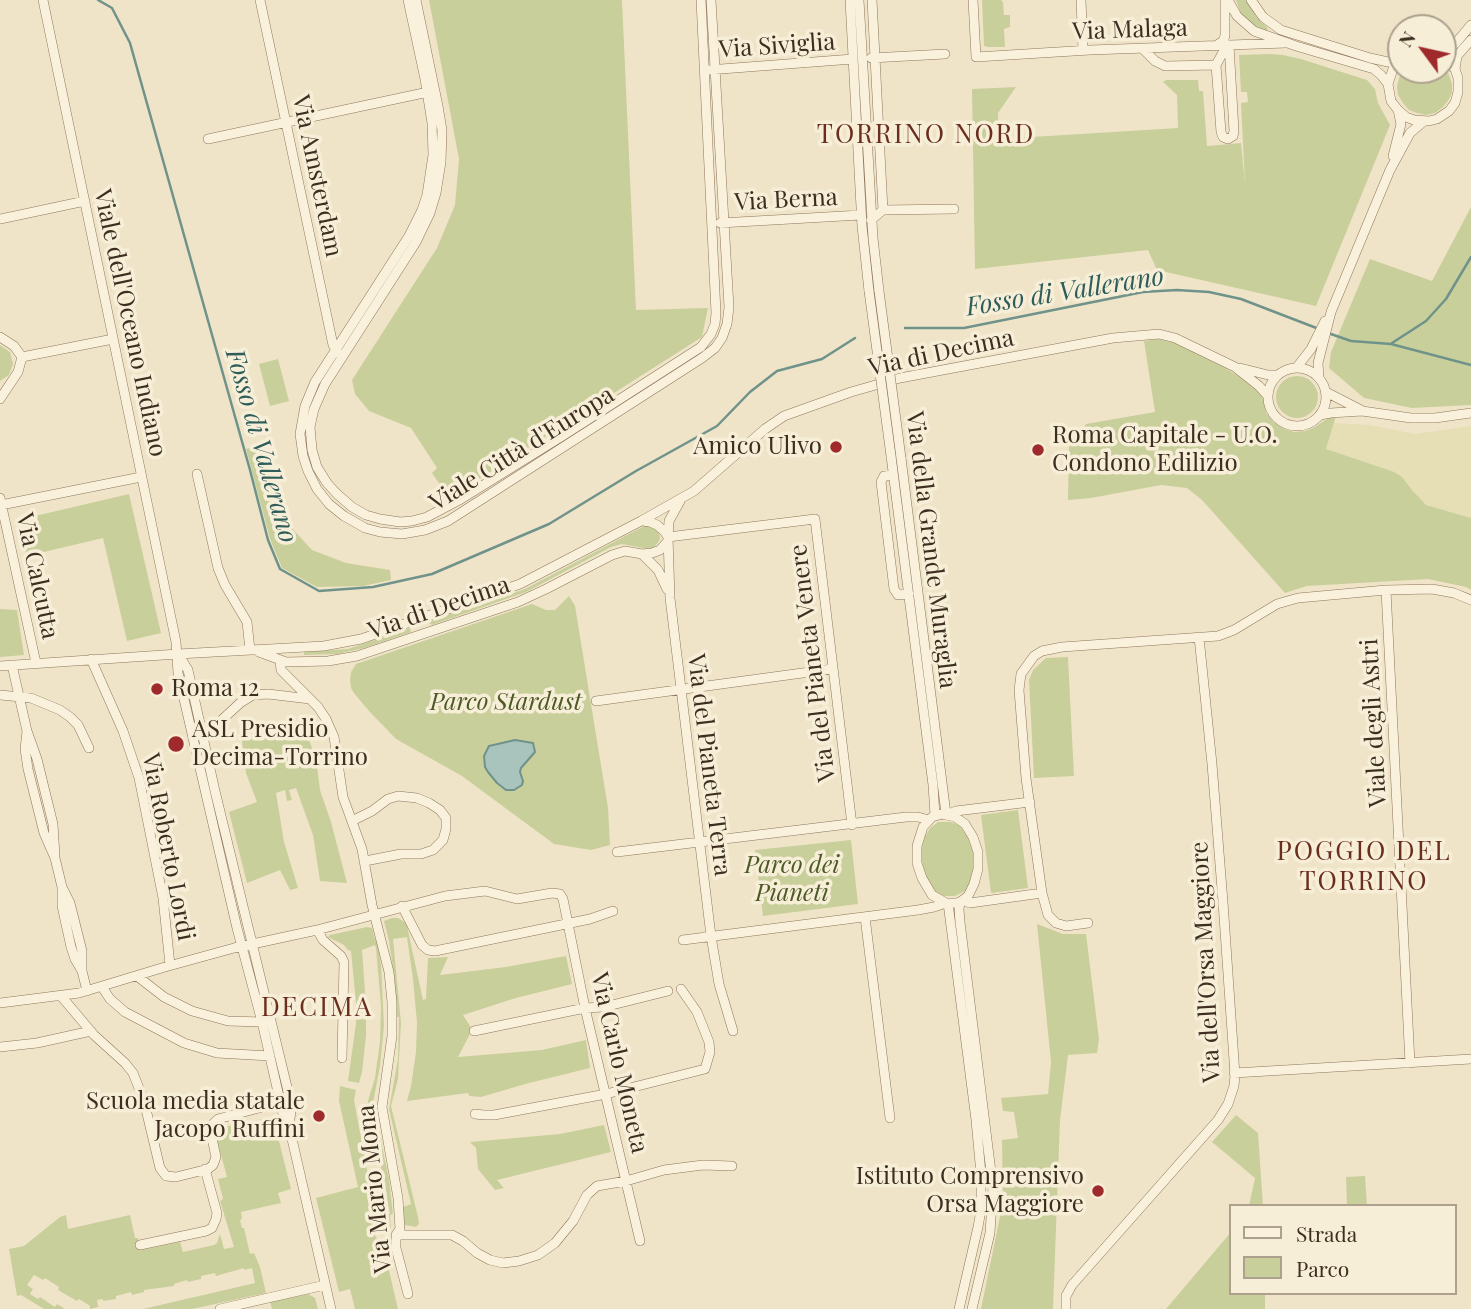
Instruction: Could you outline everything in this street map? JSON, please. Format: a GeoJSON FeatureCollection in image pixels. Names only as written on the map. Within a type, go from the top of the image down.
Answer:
{"type":"FeatureCollection","features":[{"type":"Feature","properties":{"kind":"street","name":"Viale dell'Oceano Indiano"},"geometry":{"type":"LineString","coordinates":[[43,0],[178,653],[178,673],[247,945]]}},
{"type":"Feature","properties":{"kind":"street","name":"Via Amsterdam"},"geometry":{"type":"LineString","coordinates":[[261,0],[339,354]]}},
{"type":"Feature","properties":{"kind":"street","name":"Viale Città d'Europa"},"geometry":{"type":"LineString","coordinates":[[408,0],[431,91]]}},
{"type":"Feature","properties":{"kind":"street","name":"Viale Città d'Europa"},"geometry":{"type":"LineString","coordinates":[[416,0],[431,91],[433,148],[430,179],[422,210],[339,354],[320,393],[310,427],[311,444],[319,471],[327,483],[352,507],[366,515],[394,522],[427,517],[455,502],[703,345],[712,332],[716,317],[701,0]]}},
{"type":"Feature","properties":{"kind":"street","name":"Viale Città d'Europa"},"geometry":{"type":"LineString","coordinates":[[339,354],[315,382],[308,398],[301,421],[303,456],[314,484],[332,507],[365,528],[402,534],[415,533],[448,521],[702,358],[717,345],[725,332],[729,312],[710,0]]}},
{"type":"Feature","properties":{"kind":"street"},"geometry":{"type":"LineString","coordinates":[[850,0],[872,220],[874,291]]}},
{"type":"Feature","properties":{"kind":"street"},"geometry":{"type":"LineString","coordinates":[[859,0],[861,215],[874,291]]}},
{"type":"Feature","properties":{"kind":"street"},"geometry":{"type":"LineString","coordinates":[[872,0],[883,210]]}},
{"type":"Feature","properties":{"kind":"street","name":"Via Malaga"},"geometry":{"type":"LineString","coordinates":[[973,0],[976,57],[1083,50],[1286,43]]}},
{"type":"Feature","properties":{"kind":"street"},"geometry":{"type":"LineString","coordinates":[[1081,0],[1083,50]]}},
{"type":"Feature","properties":{"kind":"street"},"geometry":{"type":"LineString","coordinates":[[1226,0],[1250,29],[1286,43],[1374,69],[1388,85],[1391,101],[1410,119],[1423,121],[1437,119],[1446,114],[1458,92],[1457,75]]}},
{"type":"Feature","properties":{"kind":"street"},"geometry":{"type":"LineString","coordinates":[[1224,45],[1216,65],[1221,132],[1223,137],[1228,139],[1233,136],[1234,131],[1224,45],[1223,41],[1226,0]]}},
{"type":"Feature","properties":{"kind":"street"},"geometry":{"type":"LineString","coordinates":[[1251,0],[1263,18],[1281,30],[1387,62]]}},
{"type":"Feature","properties":{"kind":"street"},"geometry":{"type":"LineString","coordinates":[[1457,42],[1471,25]]}},
{"type":"Feature","properties":{"kind":"street"},"geometry":{"type":"LineString","coordinates":[[1457,56],[1471,40]]}},
{"type":"Feature","properties":{"kind":"street"},"geometry":{"type":"LineString","coordinates":[[1143,49],[1155,61],[1165,66],[1216,65]]}},
{"type":"Feature","properties":{"kind":"street","name":"Via Siviglia"},"geometry":{"type":"LineString","coordinates":[[704,70],[945,54]]}},
{"type":"Feature","properties":{"kind":"street"},"geometry":{"type":"LineString","coordinates":[[208,139],[431,91]]}},
{"type":"Feature","properties":{"kind":"street"},"geometry":{"type":"LineString","coordinates":[[1390,170],[1401,128],[1398,110]]}},
{"type":"Feature","properties":{"kind":"street"},"geometry":{"type":"LineString","coordinates":[[1333,309],[1300,365],[1285,370],[1273,380],[1268,405],[1278,420],[1286,425],[1313,422],[1324,407],[1326,393],[1318,373],[1319,358],[1333,309],[1390,170],[1410,133],[1423,121]]}},
{"type":"Feature","properties":{"kind":"street"},"geometry":{"type":"LineString","coordinates":[[0,219],[85,201]]}},
{"type":"Feature","properties":{"kind":"street"},"geometry":{"type":"LineString","coordinates":[[872,220],[883,210],[954,209]]}},
{"type":"Feature","properties":{"kind":"street","name":"Via Berna"},"geometry":{"type":"LineString","coordinates":[[712,223],[861,215]]}},
{"type":"Feature","properties":{"kind":"street","name":"Via della Grande Muraglia"},"geometry":{"type":"LineString","coordinates":[[874,291],[948,814]]}},
{"type":"Feature","properties":{"kind":"street","name":"Via di Decima"},"geometry":{"type":"LineString","coordinates":[[0,666],[292,648],[348,642],[423,618],[520,583],[681,500],[704,484],[765,429],[784,416],[888,381],[1113,338],[1152,334],[1171,336],[1235,367],[1278,375]]}},
{"type":"Feature","properties":{"kind":"street"},"geometry":{"type":"LineString","coordinates":[[0,399],[18,372],[22,358],[14,346],[1,338]]}},
{"type":"Feature","properties":{"kind":"street"},"geometry":{"type":"LineString","coordinates":[[22,358],[113,339]]}},
{"type":"Feature","properties":{"kind":"street"},"geometry":{"type":"LineString","coordinates":[[1300,365],[1318,373]]}},
{"type":"Feature","properties":{"kind":"street","name":"Via di Decima"},"geometry":{"type":"LineString","coordinates":[[1235,367],[1268,395]]}},
{"type":"Feature","properties":{"kind":"street"},"geometry":{"type":"LineString","coordinates":[[0,387],[12,383]]}},
{"type":"Feature","properties":{"kind":"street"},"geometry":{"type":"LineString","coordinates":[[1326,393],[1362,411]]}},
{"type":"Feature","properties":{"kind":"street"},"geometry":{"type":"LineString","coordinates":[[1320,415],[1362,411],[1411,418],[1435,418],[1471,413]]}},
{"type":"Feature","properties":{"kind":"street","name":"Via della Grande Muraglia"},"geometry":{"type":"LineString","coordinates":[[896,457],[893,475],[933,785],[932,818],[922,830],[916,856],[930,893],[947,903]]}},
{"type":"Feature","properties":{"kind":"street"},"geometry":{"type":"LineString","coordinates":[[197,474],[218,568],[247,622],[250,650]]}},
{"type":"Feature","properties":{"kind":"street"},"geometry":{"type":"LineString","coordinates":[[1,502],[141,477]]}},
{"type":"Feature","properties":{"kind":"street"},"geometry":{"type":"LineString","coordinates":[[667,540],[669,521],[681,500]]}},
{"type":"Feature","properties":{"kind":"street","name":"Via Calcutta"},"geometry":{"type":"LineString","coordinates":[[1,502],[36,663]]}},
{"type":"Feature","properties":{"kind":"street","name":"Via del Pianeta Venere"},"geometry":{"type":"LineString","coordinates":[[667,540],[815,519],[852,825]]}},
{"type":"Feature","properties":{"kind":"street"},"geometry":{"type":"LineString","coordinates":[[641,521],[657,525],[664,531],[667,540]]}},
{"type":"Feature","properties":{"kind":"street","name":"Via di Decima"},"geometry":{"type":"LineString","coordinates":[[250,650],[280,661],[315,662],[349,658],[535,595],[612,555],[629,551],[642,554],[655,552],[667,540]]}},
{"type":"Feature","properties":{"kind":"street","name":"Via del Pianeta Terra"},"geometry":{"type":"LineString","coordinates":[[667,540],[680,690],[711,936],[719,984],[733,1031]]}},
{"type":"Feature","properties":{"kind":"street"},"geometry":{"type":"LineString","coordinates":[[642,554],[658,570],[670,598]]}},
{"type":"Feature","properties":{"kind":"street"},"geometry":{"type":"LineString","coordinates":[[1088,923],[1066,926],[1056,923],[1048,915],[1042,893],[1026,778],[1019,690],[1021,674],[1031,659],[1042,652],[1062,648],[1217,636],[1231,632],[1273,606],[1290,600],[1386,590],[1437,589],[1471,600]]}},
{"type":"Feature","properties":{"kind":"street","name":"Viale degli Astri"},"geometry":{"type":"LineString","coordinates":[[1386,590],[1410,1063]]}},
{"type":"Feature","properties":{"kind":"street"},"geometry":{"type":"LineString","coordinates":[[423,618],[426,633]]}},
{"type":"Feature","properties":{"kind":"street","name":"Via dell'Orsa Maggiore"},"geometry":{"type":"LineString","coordinates":[[1066,1309],[1066,1296],[1072,1285],[1221,1117],[1231,1096],[1234,1073],[1219,853],[1199,638]]}},
{"type":"Feature","properties":{"kind":"street"},"geometry":{"type":"LineString","coordinates":[[280,661],[284,653],[292,648]]}},
{"type":"Feature","properties":{"kind":"street","name":"Via Roberto Lordi"},"geometry":{"type":"LineString","coordinates":[[92,659],[121,724],[137,772],[163,898],[170,965]]}},
{"type":"Feature","properties":{"kind":"street","name":"Via Mario Mona"},"geometry":{"type":"LineString","coordinates":[[280,661],[283,673],[323,715],[334,737],[342,792],[365,861],[374,914],[387,959],[392,995],[392,1045],[382,1107],[397,1192],[400,1229],[396,1235],[396,1248],[408,1294]]}},
{"type":"Feature","properties":{"kind":"street"},"geometry":{"type":"LineString","coordinates":[[12,665],[27,731],[28,769],[43,830],[70,903],[82,951],[82,971],[87,991]]}},
{"type":"Feature","properties":{"kind":"street"},"geometry":{"type":"LineString","coordinates":[[596,701],[832,669]]}},
{"type":"Feature","properties":{"kind":"street"},"geometry":{"type":"LineString","coordinates":[[0,695],[18,695],[39,700],[64,712],[78,725],[89,748]]}},
{"type":"Feature","properties":{"kind":"street"},"geometry":{"type":"LineString","coordinates":[[210,731],[240,703],[253,695],[310,699]]}},
{"type":"Feature","properties":{"kind":"street"},"geometry":{"type":"LineString","coordinates":[[352,821],[388,799],[398,796],[417,798],[429,803],[446,818],[444,837],[433,850],[365,861]]}},
{"type":"Feature","properties":{"kind":"street"},"geometry":{"type":"LineString","coordinates":[[617,852],[906,817],[932,818],[956,811],[1030,802]]}},
{"type":"Feature","properties":{"kind":"street"},"geometry":{"type":"LineString","coordinates":[[948,814],[968,828],[979,858],[975,882],[970,894],[962,901],[960,922],[993,1188],[990,1233],[972,1309]]}},
{"type":"Feature","properties":{"kind":"street","name":"Via Carlo Moneta"},"geometry":{"type":"LineString","coordinates":[[402,906],[483,891],[517,899],[560,894],[640,1241]]}},
{"type":"Feature","properties":{"kind":"street"},"geometry":{"type":"LineString","coordinates":[[683,940],[865,917],[962,901],[970,903],[1042,893]]}},
{"type":"Feature","properties":{"kind":"street"},"geometry":{"type":"LineString","coordinates":[[947,903],[981,1174],[981,1210],[960,1309]]}},
{"type":"Feature","properties":{"kind":"street"},"geometry":{"type":"LineString","coordinates":[[0,1003],[87,991],[170,965],[317,930],[402,906],[421,943],[433,951],[597,917],[613,911]]}},
{"type":"Feature","properties":{"kind":"street"},"geometry":{"type":"LineString","coordinates":[[865,917],[890,1118]]}},
{"type":"Feature","properties":{"kind":"street"},"geometry":{"type":"LineString","coordinates":[[317,930],[344,962],[342,1059]]}},
{"type":"Feature","properties":{"kind":"street"},"geometry":{"type":"LineString","coordinates":[[247,945],[262,1023],[331,1309]]}},
{"type":"Feature","properties":{"kind":"street"},"geometry":{"type":"LineString","coordinates":[[247,945],[288,1091],[291,1111],[289,1126]]}},
{"type":"Feature","properties":{"kind":"street"},"geometry":{"type":"LineString","coordinates":[[137,976],[164,998],[192,1011],[228,1021],[262,1023]]}},
{"type":"Feature","properties":{"kind":"street"},"geometry":{"type":"LineString","coordinates":[[102,987],[110,999],[125,1012],[178,1041],[218,1052],[270,1056]]}},
{"type":"Feature","properties":{"kind":"street"},"geometry":{"type":"LineString","coordinates":[[475,1114],[494,1115],[606,1094],[705,1069],[710,1052],[709,1042],[697,1012],[681,989]]}},
{"type":"Feature","properties":{"kind":"street"},"geometry":{"type":"LineString","coordinates":[[474,1031],[604,1007],[668,991]]}},
{"type":"Feature","properties":{"kind":"street"},"geometry":{"type":"LineString","coordinates":[[61,996],[91,1031],[125,1063],[134,1076],[147,1110],[162,1172],[166,1176],[171,1178],[212,1167],[216,1159],[210,1129],[215,1121],[281,1102]]}},
{"type":"Feature","properties":{"kind":"street"},"geometry":{"type":"LineString","coordinates":[[0,1046],[37,1043],[91,1031]]}},
{"type":"Feature","properties":{"kind":"street"},"geometry":{"type":"LineString","coordinates":[[1234,1073],[1471,1059]]}},
{"type":"Feature","properties":{"kind":"street"},"geometry":{"type":"LineString","coordinates":[[396,1235],[449,1234],[492,1261],[527,1259],[542,1253],[558,1240],[573,1221],[585,1198],[592,1189],[600,1185],[664,1170],[704,1165],[732,1166]]}},
{"type":"Feature","properties":{"kind":"street"},"geometry":{"type":"LineString","coordinates":[[140,1245],[206,1231],[214,1225],[217,1213],[205,1169]]}},
{"type":"Feature","properties":{"kind":"street"},"geometry":{"type":"LineString","coordinates":[[220,1309],[325,1285]]}},
{"type":"Feature","properties":{"kind":"shaded area"},"geometry":{"type":"Polygon","coordinates":[[[1334,423],[1370,425],[1415,434],[1471,426],[1471,518],[1426,505],[1402,477],[1326,449],[1334,423]]]}},
{"type":"Feature","properties":{"kind":"green space"},"geometry":{"type":"Polygon","coordinates":[[[429,0],[622,0],[636,310],[708,308],[702,337],[449,498],[432,473],[437,468],[411,428],[369,411],[355,394],[352,380],[437,248],[455,205],[459,159],[429,0]]]}},
{"type":"Feature","properties":{"kind":"green space"},"geometry":{"type":"Polygon","coordinates":[[[982,0],[1001,0],[1004,15],[1010,15],[1010,27],[1004,29],[1005,47],[984,46],[982,0]]]}},
{"type":"Feature","properties":{"kind":"green space"},"geometry":{"type":"Polygon","coordinates":[[[1236,0],[1246,0],[1257,18],[1268,28],[1266,32],[1254,26],[1241,14],[1236,0]]]}},
{"type":"Feature","properties":{"kind":"green space"},"geometry":{"type":"Polygon","coordinates":[[[1271,54],[1301,59],[1367,80],[1375,89],[1378,103],[1390,125],[1316,306],[1157,270],[1148,250],[975,269],[972,89],[1016,87],[998,113],[999,139],[1178,128],[1177,95],[1163,82],[1198,80],[1199,91],[1203,91],[1207,146],[1241,143],[1245,184],[1241,103],[1248,102],[1247,92],[1241,92],[1239,55],[1271,54]]]}},
{"type":"Feature","properties":{"kind":"green space"},"geometry":{"type":"Polygon","coordinates":[[[1398,84],[1452,84],[1452,93],[1442,108],[1426,115],[1409,110],[1398,95],[1398,84]]]}},
{"type":"Feature","properties":{"kind":"green space"},"geometry":{"type":"Polygon","coordinates":[[[1471,207],[1471,405],[1412,408],[1364,398],[1329,368],[1331,352],[1370,259],[1432,281],[1471,207]]]}},
{"type":"Feature","properties":{"kind":"green space"},"geometry":{"type":"Polygon","coordinates":[[[1158,339],[1175,343],[1241,378],[1262,395],[1266,413],[1273,422],[1285,429],[1305,431],[1336,416],[1326,449],[1394,472],[1402,477],[1426,505],[1471,518],[1471,590],[1428,579],[1307,586],[1285,593],[1202,500],[1187,488],[1161,485],[1068,500],[1069,447],[1086,424],[1155,412],[1144,341],[1158,339]]]}},
{"type":"Feature","properties":{"kind":"green space"},"geometry":{"type":"Polygon","coordinates":[[[0,345],[10,352],[13,364],[9,375],[0,381],[0,345]]]}},
{"type":"Feature","properties":{"kind":"green space"},"geometry":{"type":"Polygon","coordinates":[[[278,359],[289,401],[270,406],[259,364],[278,359]]]}},
{"type":"Feature","properties":{"kind":"green space"},"geometry":{"type":"Polygon","coordinates":[[[1297,376],[1312,382],[1318,397],[1312,412],[1297,418],[1282,412],[1276,397],[1282,382],[1297,376]]]}},
{"type":"Feature","properties":{"kind":"green space"},"geometry":{"type":"Polygon","coordinates":[[[256,446],[278,513],[312,550],[346,563],[390,570],[391,580],[363,586],[317,587],[282,568],[270,539],[246,449],[256,446]]]}},
{"type":"Feature","properties":{"kind":"green space"},"geometry":{"type":"Polygon","coordinates":[[[129,494],[161,633],[127,641],[103,538],[27,556],[18,520],[129,494]]]}},
{"type":"Feature","properties":{"kind":"green space"},"geometry":{"type":"Polygon","coordinates":[[[646,525],[655,528],[659,533],[660,539],[653,548],[622,544],[611,547],[526,592],[432,625],[429,623],[431,620],[525,589],[646,525]]]}},
{"type":"Feature","properties":{"kind":"green space","name":"Parco Stardust"},"geometry":{"type":"Polygon","coordinates":[[[569,596],[575,606],[608,808],[610,845],[591,850],[554,844],[462,776],[396,739],[354,693],[350,680],[356,664],[532,604],[546,610],[555,610],[569,596]]]}},
{"type":"Feature","properties":{"kind":"green space"},"geometry":{"type":"Polygon","coordinates":[[[0,609],[17,610],[24,655],[0,657],[0,609]]]}},
{"type":"Feature","properties":{"kind":"green space"},"geometry":{"type":"Polygon","coordinates":[[[410,628],[411,632],[364,648],[337,654],[304,655],[304,652],[348,649],[410,628]]]}},
{"type":"Feature","properties":{"kind":"green space"},"geometry":{"type":"Polygon","coordinates":[[[1068,657],[1074,776],[1034,778],[1029,680],[1033,670],[1046,658],[1068,657]]]}},
{"type":"Feature","properties":{"kind":"green space"},"geometry":{"type":"Polygon","coordinates":[[[304,726],[316,759],[320,790],[347,883],[320,881],[313,835],[296,788],[289,790],[292,800],[287,801],[285,790],[276,793],[284,842],[298,888],[290,890],[280,870],[247,883],[229,812],[257,802],[246,773],[242,741],[275,729],[304,726]]]}},
{"type":"Feature","properties":{"kind":"green space"},"geometry":{"type":"Polygon","coordinates":[[[1018,810],[1028,888],[991,893],[981,815],[1018,810]]]}},
{"type":"Feature","properties":{"kind":"green space"},"geometry":{"type":"Polygon","coordinates":[[[938,822],[951,822],[960,826],[973,852],[974,868],[970,884],[965,891],[955,896],[944,896],[935,892],[923,868],[921,852],[925,837],[930,828],[938,822]]]}},
{"type":"Feature","properties":{"kind":"green space","name":"Parco dei Pianeti"},"geometry":{"type":"Polygon","coordinates":[[[851,840],[858,904],[763,916],[755,850],[851,840]]]}},
{"type":"Feature","properties":{"kind":"green space"},"geometry":{"type":"Polygon","coordinates":[[[392,918],[406,923],[423,1000],[426,999],[428,958],[448,957],[440,975],[566,956],[572,984],[463,1015],[470,1026],[470,1034],[458,1057],[542,1050],[586,1040],[590,1068],[481,1097],[469,1096],[468,1093],[407,1101],[416,1052],[417,1023],[407,937],[393,939],[401,1023],[398,1079],[391,1106],[418,1217],[419,1224],[416,1227],[405,1225],[401,1208],[411,1204],[389,1109],[398,1059],[399,1017],[396,1017],[394,975],[384,921],[392,918]]]}},
{"type":"Feature","properties":{"kind":"green space"},"geometry":{"type":"Polygon","coordinates":[[[1037,924],[1063,934],[1086,934],[1099,1039],[1097,1053],[1068,1055],[1060,1120],[1053,1309],[981,1309],[1003,1202],[1002,1140],[1018,1138],[1014,1112],[1003,1111],[1001,1098],[1048,1094],[1051,1062],[1037,924]]]}},
{"type":"Feature","properties":{"kind":"green space"},"geometry":{"type":"Polygon","coordinates":[[[372,928],[377,940],[381,965],[384,1026],[373,1103],[389,1179],[393,1214],[390,1215],[391,1228],[381,1229],[375,1235],[387,1262],[398,1309],[355,1309],[350,1289],[339,1292],[316,1198],[358,1187],[339,1101],[340,1086],[356,1090],[354,1100],[375,1213],[390,1214],[368,1101],[375,1078],[380,1041],[381,1006],[376,948],[375,945],[362,950],[366,1036],[359,1083],[348,1081],[356,1023],[351,951],[328,937],[372,928]]]}},
{"type":"Feature","properties":{"kind":"green space"},"geometry":{"type":"Polygon","coordinates":[[[1236,1115],[1258,1133],[1263,1204],[1249,1204],[1255,1178],[1212,1142],[1236,1115]]]}},
{"type":"Feature","properties":{"kind":"green space"},"geometry":{"type":"Polygon","coordinates":[[[273,1117],[291,1189],[278,1193],[281,1203],[241,1212],[240,1220],[250,1254],[254,1253],[260,1267],[266,1293],[192,1309],[143,1309],[255,1283],[252,1268],[244,1268],[216,1276],[215,1273],[201,1276],[201,1279],[187,1280],[174,1286],[144,1290],[132,1295],[131,1292],[116,1296],[116,1299],[97,1300],[98,1307],[90,1309],[90,1306],[79,1299],[77,1301],[58,1290],[59,1287],[45,1278],[43,1280],[34,1275],[27,1285],[33,1289],[30,1294],[55,1307],[57,1304],[65,1309],[44,1309],[21,1295],[17,1296],[9,1249],[24,1246],[66,1215],[68,1229],[130,1215],[135,1238],[138,1238],[141,1250],[180,1242],[183,1252],[214,1245],[220,1234],[224,1249],[234,1247],[220,1201],[223,1199],[218,1179],[227,1177],[214,1129],[273,1117]]]}},
{"type":"Feature","properties":{"kind":"green space"},"geometry":{"type":"Polygon","coordinates":[[[604,1125],[611,1152],[497,1180],[504,1188],[495,1190],[478,1169],[476,1148],[470,1142],[560,1134],[604,1125]]]}},
{"type":"Feature","properties":{"kind":"green space"},"geometry":{"type":"Polygon","coordinates":[[[1365,1176],[1367,1204],[1347,1204],[1346,1177],[1365,1176]]]}},
{"type":"Feature","properties":{"kind":"green space"},"geometry":{"type":"Polygon","coordinates":[[[1230,1233],[1230,1295],[1265,1295],[1265,1309],[1166,1309],[1230,1233]]]}},
{"type":"Feature","properties":{"kind":"green space"},"geometry":{"type":"Polygon","coordinates":[[[308,1294],[315,1298],[318,1309],[272,1309],[270,1301],[308,1294]]]}},
{"type":"Feature","properties":{"kind":"water"},"geometry":{"type":"Polygon","coordinates":[[[515,740],[533,743],[535,752],[521,768],[522,785],[514,790],[506,790],[488,772],[484,756],[489,746],[515,740]]]}},
{"type":"Feature","properties":{"kind":"waterway","name":"Fosso di Vallerano"},"geometry":{"type":"LineString","coordinates":[[98,0],[112,8],[130,43],[268,540],[280,569],[319,591],[373,587],[432,574],[549,524],[717,426],[750,392],[777,371],[822,359],[855,338]]}},
{"type":"Feature","properties":{"kind":"waterway"},"geometry":{"type":"LineString","coordinates":[[1392,343],[1426,321],[1446,299],[1471,257]]}},
{"type":"Feature","properties":{"kind":"waterway","name":"Fosso di Vallerano"},"geometry":{"type":"LineString","coordinates":[[905,328],[964,328],[1143,292],[1177,290],[1209,292],[1241,299],[1319,329]]}},
{"type":"Feature","properties":{"kind":"waterway"},"geometry":{"type":"LineString","coordinates":[[1328,333],[1351,341],[1391,344],[1471,365]]}},
{"type":"Feature","properties":{"kind":"place","name":"Amico Ulivo"},"geometry":{"type":"Point","coordinates":[836,447]}},
{"type":"Feature","properties":{"kind":"place","name":"Roma Capitale - U.O. Condono Edilizio"},"geometry":{"type":"Point","coordinates":[1038,450]}},
{"type":"Feature","properties":{"kind":"place","name":"Roma 12"},"geometry":{"type":"Point","coordinates":[157,689]}},
{"type":"Feature","properties":{"kind":"place","name":"ASL Presidio Decima-Torrino"},"geometry":{"type":"Point","coordinates":[176,744]}},
{"type":"Feature","properties":{"kind":"place","name":"Scuola media statale Jacopo Ruffini"},"geometry":{"type":"Point","coordinates":[319,1116]}},
{"type":"Feature","properties":{"kind":"place","name":"Istituto Comprensivo Orsa Maggiore"},"geometry":{"type":"Point","coordinates":[1098,1191]}},
{"type":"Feature","properties":{"kind":"district","name":"TORRINO NORD"},"geometry":{"type":"Point","coordinates":[926,135]}},
{"type":"Feature","properties":{"kind":"district","name":"POGGIO DEL TORRINO"},"geometry":{"type":"Point","coordinates":[1364,867]}},
{"type":"Feature","properties":{"kind":"district","name":"DECIMA"},"geometry":{"type":"Point","coordinates":[317,1008]}}]}
